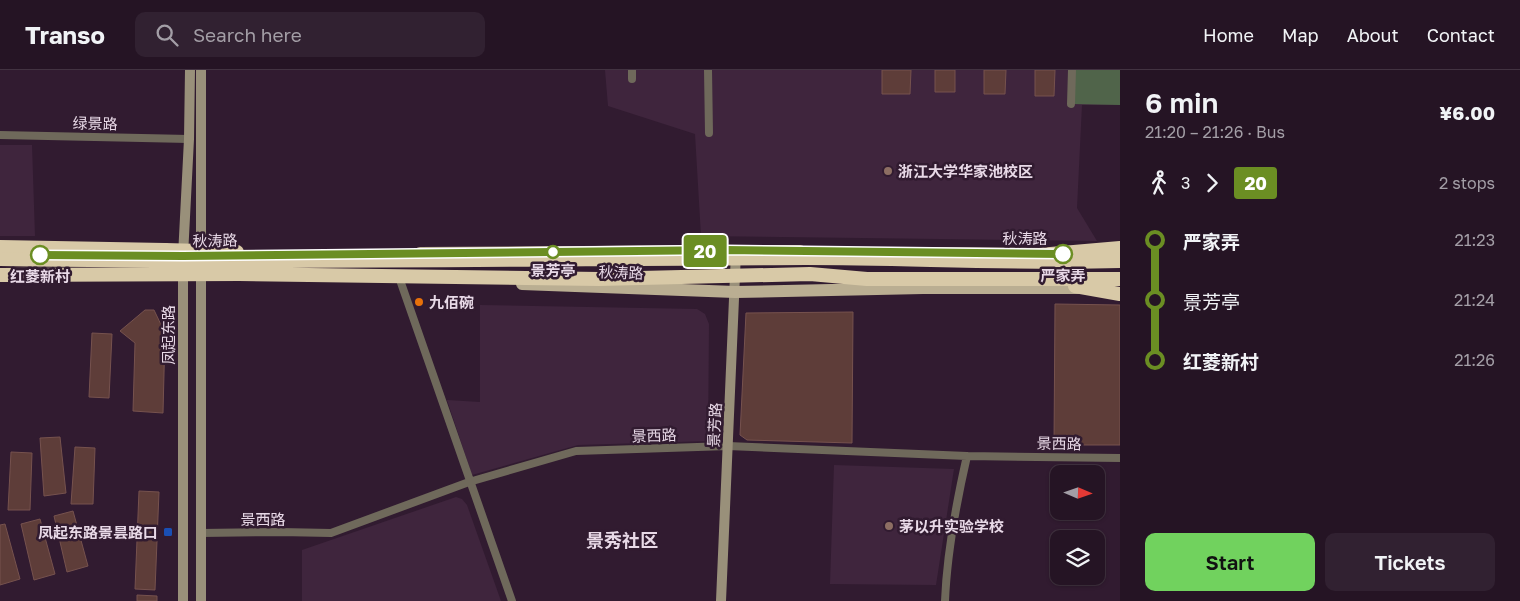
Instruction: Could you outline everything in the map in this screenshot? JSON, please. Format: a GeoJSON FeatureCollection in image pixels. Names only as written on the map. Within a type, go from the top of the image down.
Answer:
{"type":"FeatureCollection","features":[{"type":"Feature","properties":{"kind":"highway"},"geometry":{"type":"LineString","coordinates":[[0,247],[210,250],[340,260]]}},
{"type":"Feature","properties":{"kind":"highway"},"geometry":{"type":"LineString","coordinates":[[989,261],[1070,251],[1120,248]]}},
{"type":"Feature","properties":{"kind":"highway"},"geometry":{"type":"LineString","coordinates":[[0,259],[140,261],[807,258],[1069,263],[1120,262]]}},
{"type":"Feature","properties":{"kind":"highway"},"geometry":{"type":"LineString","coordinates":[[0,278],[86,274],[240,274],[599,279],[810,274],[867,279],[1120,280]]}},
{"type":"Feature","properties":{"kind":"highway"},"geometry":{"type":"LineString","coordinates":[[1038,279],[1120,294]]}},
{"type":"Feature","properties":{"kind":"main road","name":"凤起东路"},"geometry":{"type":"LineString","coordinates":[[183,601],[183,256],[189,139],[190,70]]}},
{"type":"Feature","properties":{"kind":"main road"},"geometry":{"type":"LineString","coordinates":[[201,70],[201,601]]}},
{"type":"Feature","properties":{"kind":"main road","name":"秋涛路"},"geometry":{"type":"LineString","coordinates":[[0,254],[202,256],[736,251],[1120,254]]}},
{"type":"Feature","properties":{"kind":"main road","name":"景芳路"},"geometry":{"type":"LineString","coordinates":[[721,601],[736,251]]}},
{"type":"Feature","properties":{"kind":"main road","name":"秋涛路"},"geometry":{"type":"LineString","coordinates":[[0,278],[400,280],[735,292],[923,288],[1120,288]]}},
{"type":"Feature","properties":{"kind":"street"},"geometry":{"type":"LineString","coordinates":[[632,70],[632,79]]}},
{"type":"Feature","properties":{"kind":"street"},"geometry":{"type":"LineString","coordinates":[[708,70],[709,133]]}},
{"type":"Feature","properties":{"kind":"street"},"geometry":{"type":"LineString","coordinates":[[1071,104],[1072,70]]}},
{"type":"Feature","properties":{"kind":"street","name":"绿景路"},"geometry":{"type":"LineString","coordinates":[[0,135],[189,139]]}},
{"type":"Feature","properties":{"kind":"street"},"geometry":{"type":"LineString","coordinates":[[400,280],[512,601]]}},
{"type":"Feature","properties":{"kind":"street","name":"景西路"},"geometry":{"type":"LineString","coordinates":[[201,533],[280,532],[331,534],[469,482],[576,451],[728,446],[967,456],[1120,458]]}},
{"type":"Feature","properties":{"kind":"street"},"geometry":{"type":"LineString","coordinates":[[945,601],[946,576],[957,501],[967,456]]}},
{"type":"Feature","properties":{"kind":"shaded area","name":"浙江大学华家池校区"},"geometry":{"type":"Polygon","coordinates":[[[605,70],[1120,70],[1120,105],[1082,105],[1077,208],[1097,241],[701,236],[695,134],[608,106],[605,70]]]}},
{"type":"Feature","properties":{"kind":"shaded area"},"geometry":{"type":"Polygon","coordinates":[[[0,145],[32,145],[35,236],[0,236],[0,145]]]}},
{"type":"Feature","properties":{"kind":"shaded area"},"geometry":{"type":"Polygon","coordinates":[[[480,305],[697,309],[705,314],[709,324],[708,441],[578,445],[472,475],[447,400],[480,402],[480,305]]]}},
{"type":"Feature","properties":{"kind":"shaded area","name":"茅以升实验学校"},"geometry":{"type":"Polygon","coordinates":[[[834,465],[954,469],[936,585],[830,584],[834,465]]]}},
{"type":"Feature","properties":{"kind":"shaded area"},"geometry":{"type":"Polygon","coordinates":[[[456,497],[462,499],[467,505],[501,601],[302,601],[302,550],[456,497]]]}},
{"type":"Feature","properties":{"kind":"green space"},"geometry":{"type":"Polygon","coordinates":[[[1072,70],[1120,70],[1120,105],[1071,104],[1072,70]]]}},
{"type":"Feature","properties":{"kind":"building"},"geometry":{"type":"Polygon","coordinates":[[[882,70],[911,70],[910,94],[882,94],[882,70]]]}},
{"type":"Feature","properties":{"kind":"building"},"geometry":{"type":"Polygon","coordinates":[[[935,70],[955,70],[955,92],[935,92],[935,70]]]}},
{"type":"Feature","properties":{"kind":"building"},"geometry":{"type":"Polygon","coordinates":[[[984,70],[1006,70],[1005,94],[984,94],[984,70]]]}},
{"type":"Feature","properties":{"kind":"building"},"geometry":{"type":"Polygon","coordinates":[[[1035,70],[1055,70],[1054,96],[1035,96],[1035,70]]]}},
{"type":"Feature","properties":{"kind":"building"},"geometry":{"type":"Polygon","coordinates":[[[1055,304],[1120,305],[1120,445],[1054,445],[1055,304]]]}},
{"type":"Feature","properties":{"kind":"building"},"geometry":{"type":"Polygon","coordinates":[[[145,310],[154,310],[165,333],[163,413],[133,411],[135,343],[120,331],[145,310]]]}},
{"type":"Feature","properties":{"kind":"building"},"geometry":{"type":"Polygon","coordinates":[[[853,312],[852,443],[747,440],[740,435],[746,313],[853,312]]]}},
{"type":"Feature","properties":{"kind":"building"},"geometry":{"type":"Polygon","coordinates":[[[92,333],[112,334],[109,398],[89,397],[92,333]]]}},
{"type":"Feature","properties":{"kind":"building"},"geometry":{"type":"Polygon","coordinates":[[[60,437],[66,493],[44,496],[40,438],[60,437]]]}},
{"type":"Feature","properties":{"kind":"building"},"geometry":{"type":"Polygon","coordinates":[[[75,447],[95,448],[93,504],[71,504],[75,447]]]}},
{"type":"Feature","properties":{"kind":"building"},"geometry":{"type":"Polygon","coordinates":[[[11,452],[32,453],[30,510],[8,510],[11,452]]]}},
{"type":"Feature","properties":{"kind":"building"},"geometry":{"type":"Polygon","coordinates":[[[139,491],[159,492],[155,590],[135,589],[139,491]]]}},
{"type":"Feature","properties":{"kind":"building"},"geometry":{"type":"Polygon","coordinates":[[[73,511],[88,566],[67,572],[54,516],[73,511]]]}},
{"type":"Feature","properties":{"kind":"building"},"geometry":{"type":"Polygon","coordinates":[[[40,519],[55,574],[34,580],[21,524],[40,519]]]}},
{"type":"Feature","properties":{"kind":"building"},"geometry":{"type":"Polygon","coordinates":[[[5,524],[20,579],[0,585],[0,525],[5,524]]]}},
{"type":"Feature","properties":{"kind":"building"},"geometry":{"type":"Polygon","coordinates":[[[137,595],[157,596],[157,601],[137,601],[137,595]]]}},
{"type":"Feature","properties":{"kind":"bus line","name":"20"},"geometry":{"type":"LineString","coordinates":[[40,255],[202,256],[725,250],[1063,254]]}},
{"type":"Feature","properties":{"kind":"place","name":"浙江大学华家池校区"},"geometry":{"type":"Point","coordinates":[888,171]}},
{"type":"Feature","properties":{"kind":"place","name":"景芳亭"},"geometry":{"type":"Point","coordinates":[553,252]}},
{"type":"Feature","properties":{"kind":"place","name":"严家弄"},"geometry":{"type":"Point","coordinates":[1063,254]}},
{"type":"Feature","properties":{"kind":"place","name":"红菱新村"},"geometry":{"type":"Point","coordinates":[40,255]}},
{"type":"Feature","properties":{"kind":"place","name":"九佰碗"},"geometry":{"type":"Point","coordinates":[419,302]}},
{"type":"Feature","properties":{"kind":"place","name":"茅以升实验学校"},"geometry":{"type":"Point","coordinates":[889,526]}},
{"type":"Feature","properties":{"kind":"place","name":"凤起东路景昙路口"},"geometry":{"type":"Point","coordinates":[168,532]}},
{"type":"Feature","properties":{"kind":"district","name":"景秀社区"},"geometry":{"type":"Point","coordinates":[622,540]}}]}
